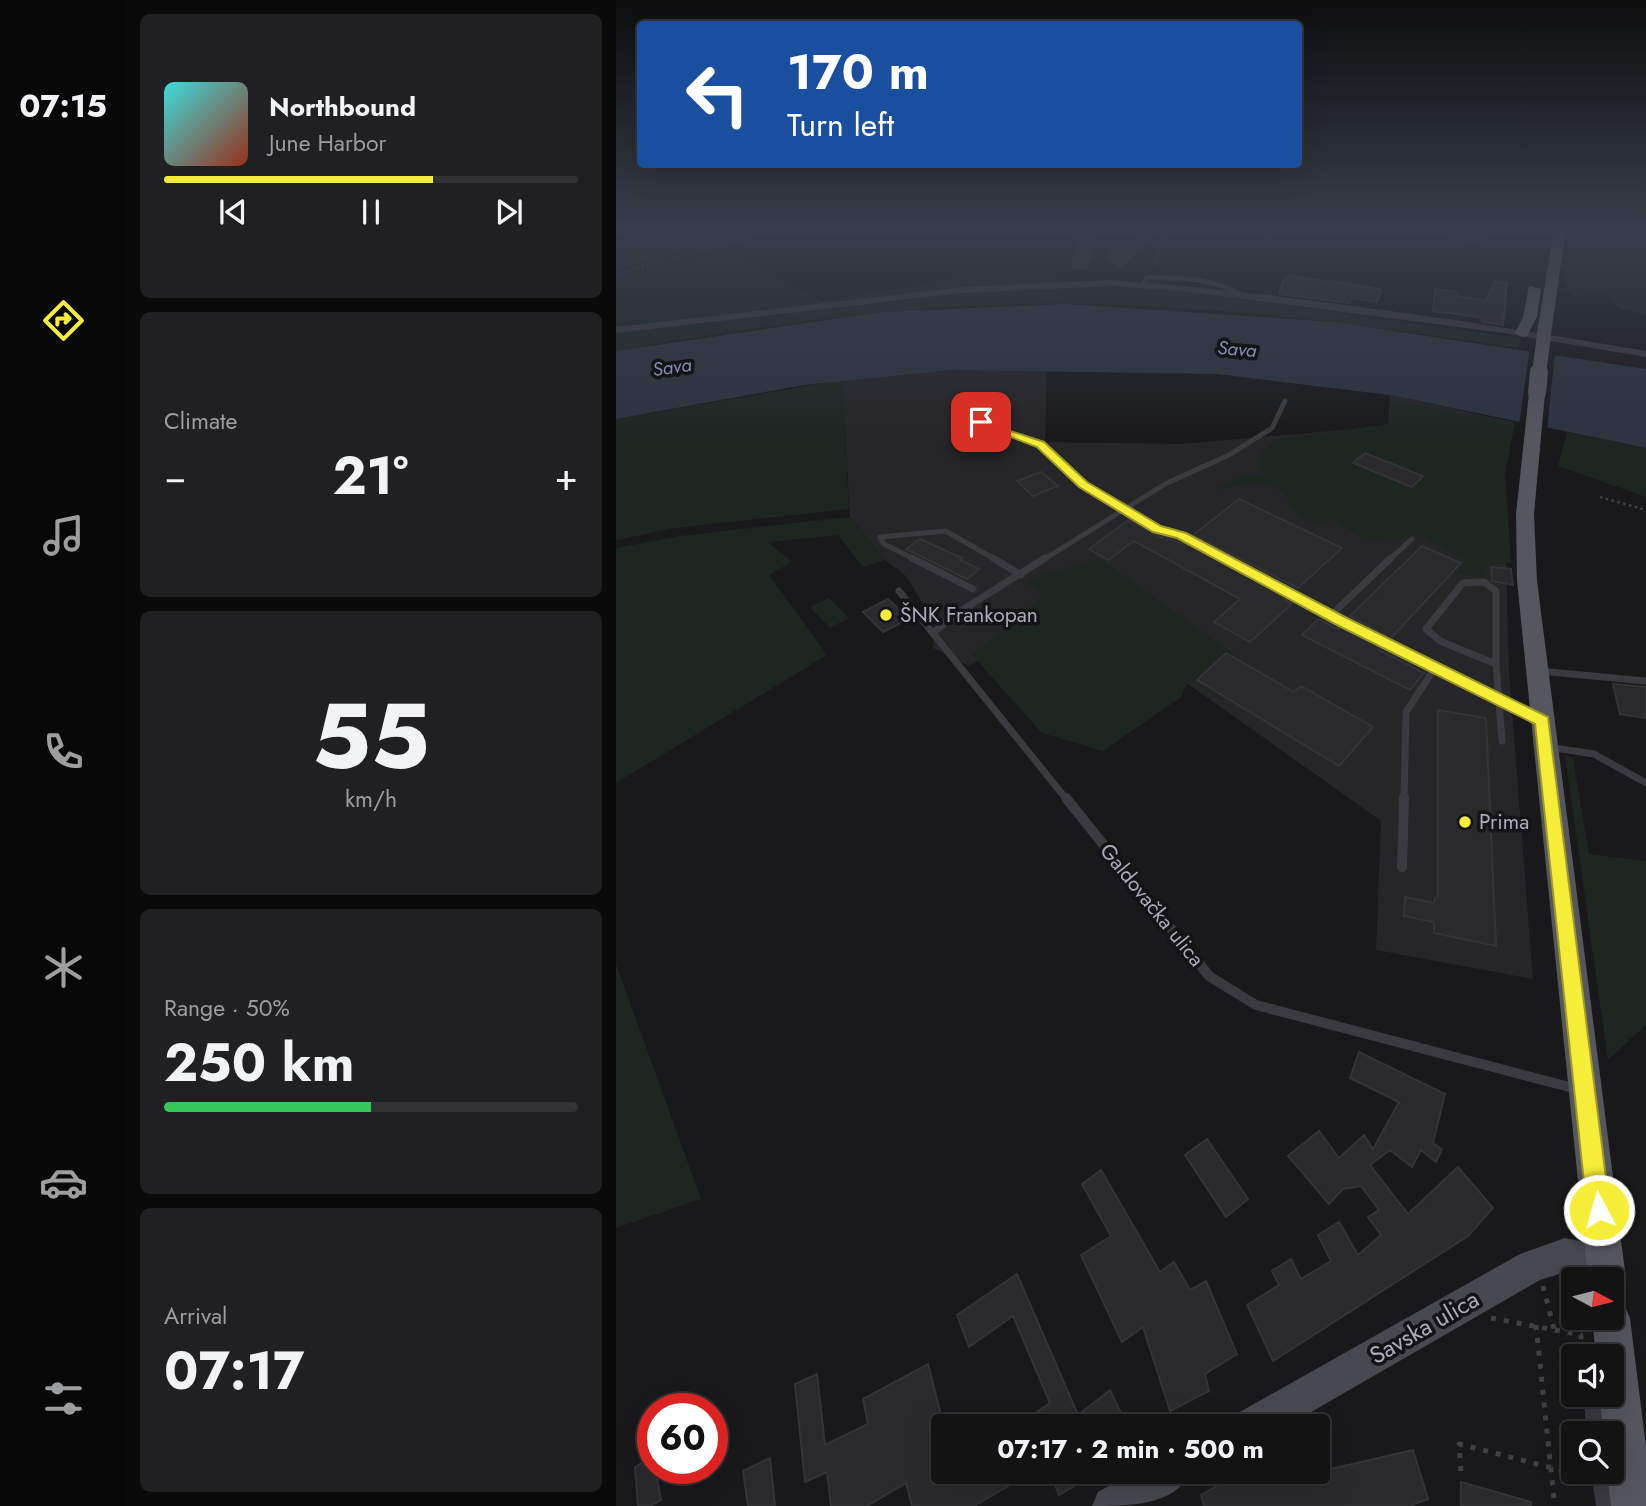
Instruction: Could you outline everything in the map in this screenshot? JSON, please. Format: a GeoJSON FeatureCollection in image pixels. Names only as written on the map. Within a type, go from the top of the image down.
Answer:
{"type":"FeatureCollection","features":[{"type":"Feature","properties":{"kind":"main road"},"geometry":{"type":"LineString","coordinates":[[1522,333],[1530,317],[1533,299]]}},
{"type":"Feature","properties":{"kind":"main road"},"geometry":{"type":"LineString","coordinates":[[1548,299],[1527,483],[1525,545],[1536,670],[1606,1267]]}},
{"type":"Feature","properties":{"kind":"main road","name":"Savska ulica"},"geometry":{"type":"LineString","coordinates":[[1272,1414],[1532,1266],[1565,1255],[1598,1267]]}},
{"type":"Feature","properties":{"kind":"main road"},"geometry":{"type":"LineString","coordinates":[[1612,1330],[1632,1506]]}},
{"type":"Feature","properties":{"kind":"main road"},"geometry":{"type":"LineString","coordinates":[[1112,1506],[1151,1484]]}},
{"type":"Feature","properties":{"kind":"street"},"geometry":{"type":"LineString","coordinates":[[616,330],[884,299]]}},
{"type":"Feature","properties":{"kind":"street"},"geometry":{"type":"LineString","coordinates":[[1268,299],[1522,333],[1646,354]]}},
{"type":"Feature","properties":{"kind":"street"},"geometry":{"type":"LineString","coordinates":[[1603,1484],[1610,1506]]}},
{"type":"Feature","properties":{"kind":"lane"},"geometry":{"type":"LineString","coordinates":[[933,633],[1165,484],[1229,455],[1272,428],[1285,401]]}},
{"type":"Feature","properties":{"kind":"lane"},"geometry":{"type":"LineString","coordinates":[[981,422],[1041,444],[1067,472],[1157,529],[1182,536],[1499,700],[1544,733],[1594,754],[1646,783]]}},
{"type":"Feature","properties":{"kind":"lane"},"geometry":{"type":"LineString","coordinates":[[973,589],[884,544],[880,537],[946,531],[1021,575]]}},
{"type":"Feature","properties":{"kind":"lane"},"geometry":{"type":"LineString","coordinates":[[1331,615],[1412,539]]}},
{"type":"Feature","properties":{"kind":"lane"},"geometry":{"type":"LineString","coordinates":[[1496,664],[1440,641],[1426,629],[1463,583],[1485,582],[1496,592],[1496,664],[1502,741]]}},
{"type":"Feature","properties":{"kind":"lane","name":"Galdovačka ulica"},"geometry":{"type":"LineString","coordinates":[[899,591],[1209,976],[1256,1005],[1587,1091]]}},
{"type":"Feature","properties":{"kind":"lane"},"geometry":{"type":"LineString","coordinates":[[1402,867],[1406,712],[1435,668]]}},
{"type":"Feature","properties":{"kind":"lane"},"geometry":{"type":"LineString","coordinates":[[1536,670],[1646,681]]}},
{"type":"Feature","properties":{"kind":"path"},"geometry":{"type":"LineString","coordinates":[[1600,497],[1646,510]]}},
{"type":"Feature","properties":{"kind":"path"},"geometry":{"type":"LineString","coordinates":[[1532,1266],[1541,1279],[1554,1329]]}},
{"type":"Feature","properties":{"kind":"path"},"geometry":{"type":"LineString","coordinates":[[1484,1316],[1581,1335],[1581,1344]]}},
{"type":"Feature","properties":{"kind":"path"},"geometry":{"type":"LineString","coordinates":[[1536,1325],[1554,1499]]}},
{"type":"Feature","properties":{"kind":"path"},"geometry":{"type":"LineString","coordinates":[[1461,1471],[1460,1444],[1561,1470]]}},
{"type":"Feature","properties":{"kind":"shaded area"},"geometry":{"type":"Polygon","coordinates":[[[616,299],[876,299],[616,329],[616,299]]]}},
{"type":"Feature","properties":{"kind":"shaded area"},"geometry":{"type":"Polygon","coordinates":[[[915,299],[1244,299],[1521,338],[1518,348],[1273,316],[1089,304],[975,306],[872,314],[616,351],[616,333],[915,299]]]}},
{"type":"Feature","properties":{"kind":"shaded area"},"geometry":{"type":"Polygon","coordinates":[[[1611,299],[1646,299],[1646,315],[1621,309],[1611,299]]]}},
{"type":"Feature","properties":{"kind":"shaded area"},"geometry":{"type":"Polygon","coordinates":[[[952,370],[1047,370],[1045,442],[1181,444],[1388,426],[1390,395],[1513,422],[1504,480],[1509,672],[1533,979],[1376,950],[1381,821],[1074,603],[969,666],[933,648],[934,622],[906,576],[885,560],[850,517],[842,380],[952,370]]]}},
{"type":"Feature","properties":{"kind":"shaded area"},"geometry":{"type":"Polygon","coordinates":[[[842,380],[849,509],[675,528],[616,540],[616,419],[842,380]]]}},
{"type":"Feature","properties":{"kind":"shaded area"},"geometry":{"type":"Polygon","coordinates":[[[1393,400],[1515,424],[1505,471],[1511,563],[1490,564],[1482,578],[1459,573],[1462,560],[1423,537],[1366,541],[1333,519],[1319,523],[1302,519],[1283,492],[1270,485],[1254,484],[1216,489],[1243,476],[1264,474],[1259,464],[1264,450],[1277,440],[1388,424],[1393,400]]]}},
{"type":"Feature","properties":{"kind":"shaded area"},"geometry":{"type":"Polygon","coordinates":[[[1567,432],[1646,448],[1646,497],[1558,466],[1567,432]]]}},
{"type":"Feature","properties":{"kind":"shaded area"},"geometry":{"type":"Polygon","coordinates":[[[850,517],[885,560],[863,567],[838,535],[768,542],[792,562],[769,575],[827,655],[616,783],[616,548],[680,536],[850,517]]]}},
{"type":"Feature","properties":{"kind":"shaded area"},"geometry":{"type":"Polygon","coordinates":[[[1100,559],[1235,655],[1197,676],[1224,699],[1222,701],[1189,679],[1181,697],[1103,751],[1042,733],[972,655],[1044,595],[1026,583],[1044,574],[1100,559]]]}},
{"type":"Feature","properties":{"kind":"shaded area"},"geometry":{"type":"Polygon","coordinates":[[[829,598],[849,618],[830,628],[810,607],[829,598]]]}},
{"type":"Feature","properties":{"kind":"shaded area"},"geometry":{"type":"Polygon","coordinates":[[[1565,756],[1573,758],[1589,854],[1646,861],[1646,1025],[1608,1060],[1565,756]]]}},
{"type":"Feature","properties":{"kind":"shaded area"},"geometry":{"type":"Polygon","coordinates":[[[616,964],[701,1199],[616,1228],[616,964]]]}},
{"type":"Feature","properties":{"kind":"water","name":"Sava"},"geometry":{"type":"Polygon","coordinates":[[[1066,304],[1334,322],[1646,369],[1646,448],[1390,395],[1217,374],[952,370],[804,385],[616,419],[616,351],[881,312],[1066,304]]]}},
{"type":"Feature","properties":{"kind":"pier"},"geometry":{"type":"Polygon","coordinates":[[[1530,347],[1555,351],[1547,431],[1519,425],[1530,347]]]}},
{"type":"Feature","properties":{"kind":"building"},"geometry":{"type":"Polygon","coordinates":[[[1321,299],[1351,299],[1350,303],[1321,299]]]}},
{"type":"Feature","properties":{"kind":"building"},"geometry":{"type":"Polygon","coordinates":[[[1434,299],[1505,299],[1503,325],[1483,322],[1479,317],[1433,311],[1434,299]]]}},
{"type":"Feature","properties":{"kind":"building"},"geometry":{"type":"Polygon","coordinates":[[[1365,453],[1423,476],[1412,487],[1353,463],[1365,453]]]}},
{"type":"Feature","properties":{"kind":"building"},"geometry":{"type":"Polygon","coordinates":[[[1041,472],[1058,486],[1033,496],[1017,481],[1041,472]]]}},
{"type":"Feature","properties":{"kind":"building"},"geometry":{"type":"Polygon","coordinates":[[[1239,499],[1342,548],[1298,588],[1193,535],[1239,499]]]}},
{"type":"Feature","properties":{"kind":"building"},"geometry":{"type":"Polygon","coordinates":[[[1129,520],[1162,538],[1165,536],[1180,544],[1184,542],[1288,597],[1285,600],[1292,604],[1250,642],[1214,622],[1240,599],[1134,541],[1108,560],[1089,549],[1129,520]]]}},
{"type":"Feature","properties":{"kind":"building"},"geometry":{"type":"Polygon","coordinates":[[[920,539],[962,558],[960,560],[979,569],[967,579],[906,549],[920,539]]]}},
{"type":"Feature","properties":{"kind":"building"},"geometry":{"type":"Polygon","coordinates":[[[1422,546],[1461,563],[1391,638],[1350,616],[1422,546]]]}},
{"type":"Feature","properties":{"kind":"building"},"geometry":{"type":"Polygon","coordinates":[[[1491,567],[1511,569],[1513,585],[1492,581],[1491,567]]]}},
{"type":"Feature","properties":{"kind":"building","name":"ŠNK Frankopan"},"geometry":{"type":"Polygon","coordinates":[[[888,599],[909,619],[883,632],[863,612],[888,599]]]}},
{"type":"Feature","properties":{"kind":"building"},"geometry":{"type":"Polygon","coordinates":[[[1318,619],[1338,629],[1341,625],[1382,647],[1379,650],[1424,673],[1410,690],[1302,635],[1318,619]]]}},
{"type":"Feature","properties":{"kind":"building"},"geometry":{"type":"Polygon","coordinates":[[[1226,653],[1294,692],[1301,686],[1373,727],[1339,766],[1197,680],[1226,653]]]}},
{"type":"Feature","properties":{"kind":"building"},"geometry":{"type":"Polygon","coordinates":[[[1613,684],[1646,687],[1646,718],[1620,714],[1613,684]]]}},
{"type":"Feature","properties":{"kind":"building","name":"Prima"},"geometry":{"type":"Polygon","coordinates":[[[1438,710],[1486,718],[1496,946],[1434,933],[1434,922],[1404,916],[1405,897],[1434,903],[1438,897],[1438,710]]]}},
{"type":"Feature","properties":{"kind":"building"},"geometry":{"type":"Polygon","coordinates":[[[1359,1052],[1445,1094],[1433,1143],[1442,1149],[1436,1162],[1421,1150],[1412,1167],[1390,1150],[1370,1165],[1408,1214],[1458,1167],[1493,1208],[1468,1236],[1273,1361],[1247,1305],[1279,1285],[1272,1271],[1291,1259],[1301,1279],[1331,1261],[1318,1235],[1339,1222],[1358,1255],[1381,1235],[1368,1217],[1379,1210],[1361,1186],[1343,1189],[1329,1204],[1288,1156],[1319,1131],[1339,1158],[1364,1135],[1373,1149],[1399,1102],[1350,1078],[1359,1052]]]}},
{"type":"Feature","properties":{"kind":"building"},"geometry":{"type":"Polygon","coordinates":[[[1207,1139],[1248,1199],[1226,1217],[1185,1155],[1207,1139]]]}},
{"type":"Feature","properties":{"kind":"building"},"geometry":{"type":"Polygon","coordinates":[[[1101,1170],[1160,1272],[1174,1262],[1190,1290],[1206,1281],[1237,1354],[1205,1374],[1209,1391],[1170,1411],[1143,1327],[1122,1342],[1081,1255],[1111,1236],[1082,1184],[1101,1170]]]}},
{"type":"Feature","properties":{"kind":"building"},"geometry":{"type":"Polygon","coordinates":[[[1017,1274],[1078,1414],[1034,1414],[1050,1403],[1013,1316],[969,1347],[957,1315],[1017,1274]]]}},
{"type":"Feature","properties":{"kind":"building"},"geometry":{"type":"Polygon","coordinates":[[[928,1364],[941,1414],[931,1414],[931,1484],[1012,1484],[974,1506],[912,1506],[906,1483],[867,1506],[831,1506],[827,1472],[805,1482],[795,1384],[817,1374],[825,1445],[868,1424],[863,1399],[928,1364]]]}},
{"type":"Feature","properties":{"kind":"building"},"geometry":{"type":"Polygon","coordinates":[[[1110,1390],[1121,1414],[1079,1414],[1110,1390]]]}},
{"type":"Feature","properties":{"kind":"building"},"geometry":{"type":"Polygon","coordinates":[[[1413,1450],[1428,1499],[1410,1506],[1204,1506],[1201,1495],[1221,1484],[1330,1484],[1330,1469],[1413,1450]]]}},
{"type":"Feature","properties":{"kind":"building"},"geometry":{"type":"Polygon","coordinates":[[[770,1458],[775,1506],[748,1506],[743,1471],[770,1458]]]}},
{"type":"Feature","properties":{"kind":"building"},"geometry":{"type":"Polygon","coordinates":[[[637,1466],[637,1484],[658,1484],[661,1500],[650,1506],[638,1506],[635,1467],[637,1466]]]}},
{"type":"Feature","properties":{"kind":"building"},"geometry":{"type":"Polygon","coordinates":[[[1461,1482],[1531,1502],[1531,1506],[1461,1506],[1461,1482]]]}},
{"type":"Feature","properties":{"kind":"building"},"geometry":{"type":"Polygon","coordinates":[[[1055,1484],[1077,1484],[1059,1495],[1055,1484]]]}},
{"type":"Feature","properties":{"kind":"place","name":"ŠNK Frankopan"},"geometry":{"type":"Point","coordinates":[886,615]}},
{"type":"Feature","properties":{"kind":"place","name":"Prima"},"geometry":{"type":"Point","coordinates":[1465,822]}},
{"type":"Feature","properties":{"kind":"route"},"geometry":{"type":"LineString","coordinates":[[981,422],[1024,435],[1041,444],[1067,472],[1099,496],[1157,529],[1182,536],[1340,620],[1542,721],[1599,1210]]}}]}
